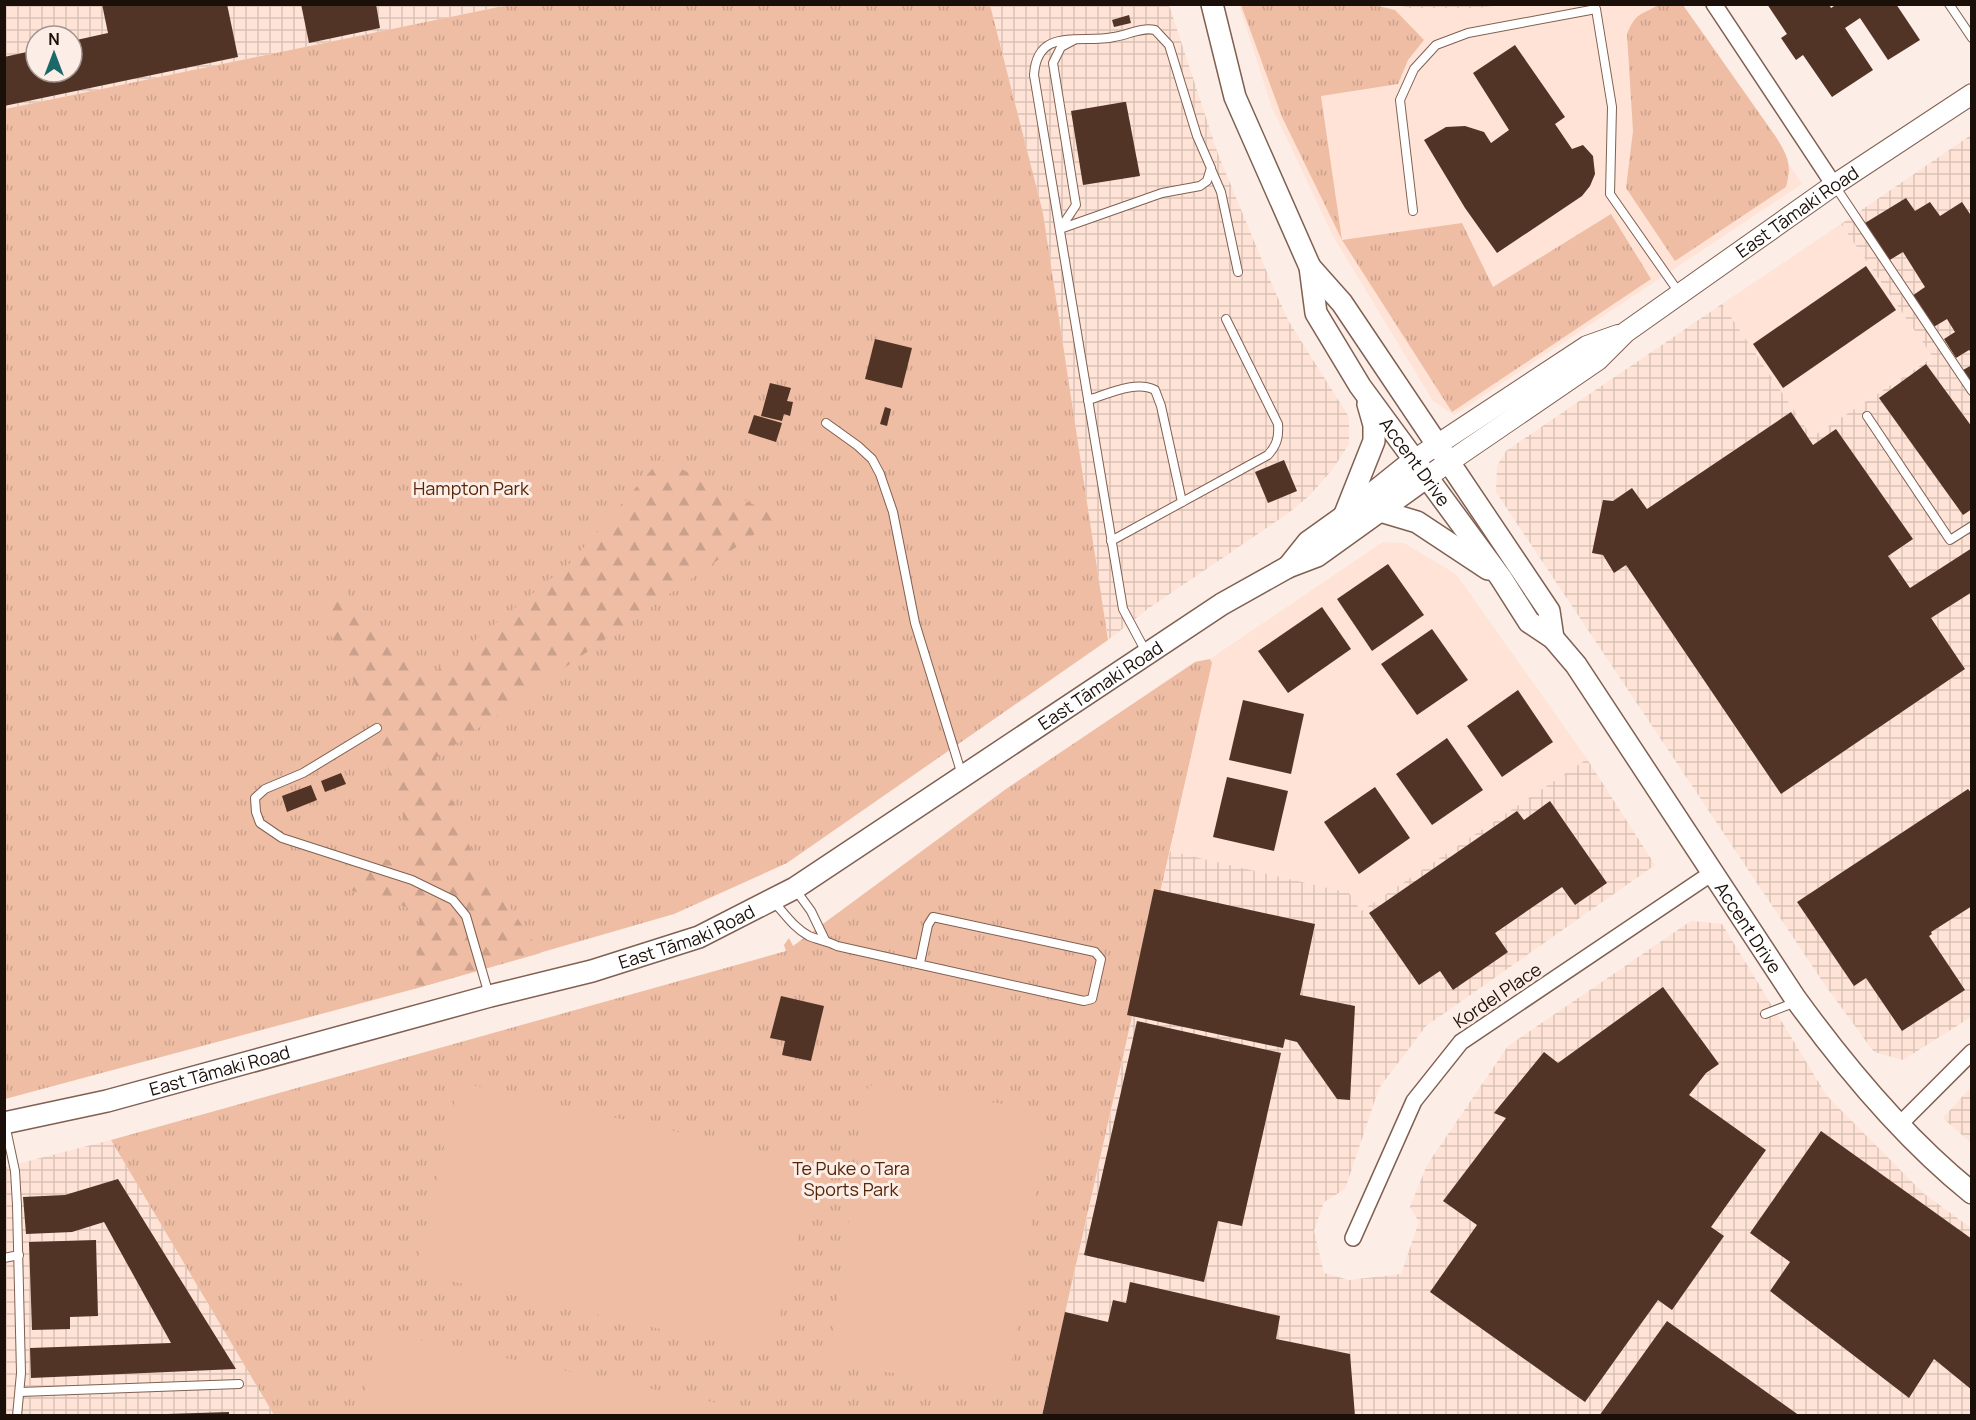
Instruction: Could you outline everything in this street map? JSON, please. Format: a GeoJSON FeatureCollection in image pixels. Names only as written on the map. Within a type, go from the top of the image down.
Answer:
{"type":"FeatureCollection","features":[{"type":"Feature","properties":{"kind":"main road","name":"Accent Drive"},"geometry":{"type":"LineString","coordinates":[[1212,4],[1235,97],[1310,267],[1316,313],[1360,386],[1501,578],[1529,622],[1553,638],[1576,665],[1797,1001],[1900,1124],[1971,1193]]}},
{"type":"Feature","properties":{"kind":"main road","name":"Accent Drive"},"geometry":{"type":"LineString","coordinates":[[1310,267],[1342,303],[1549,611],[1553,638]]}},
{"type":"Feature","properties":{"kind":"main road"},"geometry":{"type":"LineString","coordinates":[[1343,517],[1374,441],[1374,425],[1370,408],[1360,386]]}},
{"type":"Feature","properties":{"kind":"main road","name":"East Tāmaki Road"},"geometry":{"type":"LineString","coordinates":[[1288,567],[1308,542],[1414,460]]}},
{"type":"Feature","properties":{"kind":"main road","name":"East Tāmaki Road"},"geometry":{"type":"LineString","coordinates":[[5,1123],[107,1101],[592,970],[699,937],[795,888],[1222,604],[1288,567],[1317,556],[1427,477]]}},
{"type":"Feature","properties":{"kind":"main road"},"geometry":{"type":"LineString","coordinates":[[1380,511],[1417,522],[1501,578]]}},
{"type":"Feature","properties":{"kind":"street"},"geometry":{"type":"LineString","coordinates":[[1714,4],[1834,185]]}},
{"type":"Feature","properties":{"kind":"street","name":"East Tāmaki Road"},"geometry":{"type":"LineString","coordinates":[[1427,477],[1443,453],[1587,346],[1626,332],[1834,185],[1971,94]]}},
{"type":"Feature","properties":{"kind":"street","name":"East Tāmaki Road"},"geometry":{"type":"LineString","coordinates":[[1414,460],[1443,453]]}},
{"type":"Feature","properties":{"kind":"street","name":"Kordel Place"},"geometry":{"type":"LineString","coordinates":[[1353,1238],[1414,1101],[1461,1042],[1712,873]]}},
{"type":"Feature","properties":{"kind":"street"},"geometry":{"type":"LineString","coordinates":[[1900,1124],[1971,1052]]}},
{"type":"Feature","properties":{"kind":"lane"},"geometry":{"type":"LineString","coordinates":[[1949,4],[1971,38]]}},
{"type":"Feature","properties":{"kind":"lane"},"geometry":{"type":"LineString","coordinates":[[1413,212],[1400,100],[1414,69],[1428,53],[1436,45],[1468,33],[1596,9],[1612,107],[1610,194],[1680,294]]}},
{"type":"Feature","properties":{"kind":"lane"},"geometry":{"type":"LineString","coordinates":[[1148,654],[1123,609],[1111,541],[1034,75],[1037,59],[1047,46],[1061,39],[1104,39],[1143,29],[1155,30],[1161,34],[1169,45],[1197,136],[1221,192],[1238,272]]}},
{"type":"Feature","properties":{"kind":"lane"},"geometry":{"type":"LineString","coordinates":[[1060,229],[1076,205],[1053,63],[1061,46],[1077,39]]}},
{"type":"Feature","properties":{"kind":"lane"},"geometry":{"type":"LineString","coordinates":[[1060,229],[1161,193],[1200,186],[1207,181],[1211,168]]}},
{"type":"Feature","properties":{"kind":"lane"},"geometry":{"type":"LineString","coordinates":[[1834,185],[1971,392]]}},
{"type":"Feature","properties":{"kind":"lane"},"geometry":{"type":"LineString","coordinates":[[1111,541],[1268,455],[1275,447],[1278,440],[1278,424],[1226,319]]}},
{"type":"Feature","properties":{"kind":"lane"},"geometry":{"type":"LineString","coordinates":[[1088,400],[1139,386],[1148,386],[1155,390],[1161,406],[1182,502]]}},
{"type":"Feature","properties":{"kind":"lane"},"geometry":{"type":"LineString","coordinates":[[1867,416],[1950,540],[1971,526]]}},
{"type":"Feature","properties":{"kind":"lane"},"geometry":{"type":"LineString","coordinates":[[826,423],[872,459],[880,474],[893,512],[915,623],[963,777]]}},
{"type":"Feature","properties":{"kind":"lane"},"geometry":{"type":"LineString","coordinates":[[377,728],[303,773],[266,789],[255,798],[260,823],[282,838],[412,880],[453,900],[465,916],[490,996]]}},
{"type":"Feature","properties":{"kind":"lane"},"geometry":{"type":"LineString","coordinates":[[795,888],[811,911],[825,940]]}},
{"type":"Feature","properties":{"kind":"lane"},"geometry":{"type":"LineString","coordinates":[[773,900],[795,927],[812,937],[837,946],[1088,1001],[1092,999],[1101,959],[1095,952],[933,916],[927,925],[920,963]]}},
{"type":"Feature","properties":{"kind":"lane"},"geometry":{"type":"LineString","coordinates":[[1765,1014],[1797,1001]]}},
{"type":"Feature","properties":{"kind":"lane"},"geometry":{"type":"LineString","coordinates":[[5,1123],[15,1171],[19,1255],[20,1392],[17,1416]]}},
{"type":"Feature","properties":{"kind":"lane"},"geometry":{"type":"LineString","coordinates":[[4,1258],[19,1255]]}},
{"type":"Feature","properties":{"kind":"lane"},"geometry":{"type":"LineString","coordinates":[[20,1392],[239,1384]]}},
{"type":"Feature","properties":{"kind":"shaded area"},"geometry":{"type":"Polygon","coordinates":[[[1397,4],[1410,8],[1479,8],[1500,4],[1681,5],[1802,184],[1454,415],[1433,401],[1333,236],[1271,105],[1239,5],[1397,4]]]}},
{"type":"Feature","properties":{"kind":"shaded area"},"geometry":{"type":"Polygon","coordinates":[[[5,5],[508,5],[5,109],[5,5]]]}},
{"type":"Feature","properties":{"kind":"shaded area"},"geometry":{"type":"Polygon","coordinates":[[[990,5],[1169,5],[1218,154],[1273,287],[1289,322],[1349,417],[1349,444],[1332,470],[1309,496],[1287,514],[1149,608],[1108,640],[1043,213],[990,5]]]}},
{"type":"Feature","properties":{"kind":"shaded area"},"geometry":{"type":"Polygon","coordinates":[[[1397,5],[1500,5],[1479,8],[1410,8],[1397,5]]]}},
{"type":"Feature","properties":{"kind":"shaded area"},"geometry":{"type":"Polygon","coordinates":[[[1971,135],[1971,1017],[1903,1060],[1874,1052],[1825,985],[1496,492],[1497,466],[1506,451],[1722,304],[1812,437],[1933,357],[1841,224],[1971,135]]]}},
{"type":"Feature","properties":{"kind":"shaded area"},"geometry":{"type":"Polygon","coordinates":[[[1841,224],[1933,356],[1812,437],[1722,304],[1841,224]]]}},
{"type":"Feature","properties":{"kind":"shaded area"},"geometry":{"type":"Polygon","coordinates":[[[1383,542],[1404,543],[1456,574],[1587,759],[1361,911],[1349,893],[1170,851],[1212,663],[1210,659],[1383,542]]]}},
{"type":"Feature","properties":{"kind":"shaded area"},"geometry":{"type":"Polygon","coordinates":[[[1587,759],[1655,865],[1426,1026],[1379,1088],[1345,1189],[1324,1202],[1314,1231],[1324,1273],[1349,1280],[1401,1274],[1419,1222],[1410,1207],[1427,1165],[1508,1046],[1691,921],[1722,924],[1827,1096],[1923,1193],[1971,1228],[1971,1415],[1042,1416],[1170,851],[1349,893],[1361,911],[1587,759]]]}},
{"type":"Feature","properties":{"kind":"shaded area"},"geometry":{"type":"Polygon","coordinates":[[[1971,1087],[1971,1143],[1943,1118],[1971,1087]]]}},
{"type":"Feature","properties":{"kind":"shaded area"},"geometry":{"type":"Polygon","coordinates":[[[111,1140],[274,1415],[5,1416],[5,1167],[111,1140]]]}},
{"type":"Feature","properties":{"kind":"green space","name":"Hampton Park"},"geometry":{"type":"Polygon","coordinates":[[[508,5],[990,5],[1043,213],[1108,640],[787,863],[674,914],[414,989],[5,1099],[5,109],[508,5]]]}},
{"type":"Feature","properties":{"kind":"green space"},"geometry":{"type":"Polygon","coordinates":[[[1241,5],[1374,5],[1395,10],[1424,40],[1408,60],[1398,84],[1321,96],[1342,240],[1282,117],[1241,5]]]}},
{"type":"Feature","properties":{"kind":"green space"},"geometry":{"type":"Polygon","coordinates":[[[1658,5],[1683,5],[1776,137],[1789,166],[1786,187],[1675,261],[1626,188],[1633,131],[1627,34],[1636,18],[1658,5]]]}},
{"type":"Feature","properties":{"kind":"green space"},"geometry":{"type":"Polygon","coordinates":[[[1611,214],[1651,279],[1452,412],[1342,240],[1462,223],[1493,287],[1611,214]]]}},
{"type":"Feature","properties":{"kind":"green space"},"geometry":{"type":"Polygon","coordinates":[[[661,459],[779,517],[436,758],[471,850],[541,953],[414,989],[420,911],[340,887],[356,853],[406,864],[413,845],[369,712],[318,609],[345,590],[427,679],[569,564],[661,459]]]}},
{"type":"Feature","properties":{"kind":"green space","name":"Te Puke o Tara Sports Park"},"geometry":{"type":"Polygon","coordinates":[[[1210,659],[1212,663],[1042,1415],[274,1415],[111,1140],[786,951],[784,945],[789,938],[793,946],[1006,789],[1195,662],[1210,659]]]}},
{"type":"Feature","properties":{"kind":"green space"},"geometry":{"type":"Polygon","coordinates":[[[459,1082],[815,1163],[771,1354],[415,1273],[459,1082]]]}},
{"type":"Feature","properties":{"kind":"green space"},"geometry":{"type":"Polygon","coordinates":[[[868,1085],[1047,1110],[1008,1389],[829,1364],[868,1085]]]}},
{"type":"Feature","properties":{"kind":"green space"},"geometry":{"type":"Polygon","coordinates":[[[378,1331],[774,1415],[360,1415],[378,1331]]]}},
{"type":"Feature","properties":{"kind":"building"},"geometry":{"type":"Polygon","coordinates":[[[102,4],[227,4],[238,57],[4,106],[4,57],[24,53],[24,84],[84,84],[84,38],[108,33],[102,4]]]}},
{"type":"Feature","properties":{"kind":"building"},"geometry":{"type":"Polygon","coordinates":[[[301,4],[376,4],[380,28],[309,43],[301,4]]]}},
{"type":"Feature","properties":{"kind":"building"},"geometry":{"type":"Polygon","coordinates":[[[1767,4],[1829,4],[1831,8],[1837,4],[1896,4],[1920,40],[1888,60],[1860,18],[1845,28],[1873,70],[1832,97],[1803,55],[1796,60],[1781,38],[1787,34],[1767,4]]]}},
{"type":"Feature","properties":{"kind":"building"},"geometry":{"type":"Polygon","coordinates":[[[1129,15],[1131,23],[1114,27],[1112,20],[1129,15]]]}},
{"type":"Feature","properties":{"kind":"building"},"geometry":{"type":"Polygon","coordinates":[[[1515,45],[1565,117],[1555,124],[1572,149],[1583,145],[1593,156],[1595,174],[1590,186],[1582,196],[1497,253],[1465,208],[1424,140],[1446,127],[1465,126],[1484,132],[1491,143],[1509,130],[1473,73],[1515,45]]]}},
{"type":"Feature","properties":{"kind":"building"},"geometry":{"type":"Polygon","coordinates":[[[1126,102],[1140,176],[1083,185],[1071,111],[1126,102]]]}},
{"type":"Feature","properties":{"kind":"building"},"geometry":{"type":"Polygon","coordinates":[[[1906,198],[1915,211],[1930,202],[1940,216],[1962,202],[1972,217],[1972,353],[1969,350],[1956,358],[1944,339],[1955,332],[1947,319],[1932,328],[1912,296],[1925,287],[1903,252],[1888,261],[1865,223],[1906,198]]]}},
{"type":"Feature","properties":{"kind":"building"},"geometry":{"type":"Polygon","coordinates":[[[1866,266],[1896,310],[1783,388],[1753,344],[1866,266]]]}},
{"type":"Feature","properties":{"kind":"building"},"geometry":{"type":"Polygon","coordinates":[[[875,339],[912,348],[902,388],[865,379],[875,339]]]}},
{"type":"Feature","properties":{"kind":"building"},"geometry":{"type":"Polygon","coordinates":[[[1926,364],[1972,427],[1972,509],[1963,515],[1879,398],[1926,364]]]}},
{"type":"Feature","properties":{"kind":"building"},"geometry":{"type":"Polygon","coordinates":[[[1972,365],[1972,383],[1963,370],[1972,365]]]}},
{"type":"Feature","properties":{"kind":"building"},"geometry":{"type":"Polygon","coordinates":[[[770,383],[791,388],[787,401],[793,402],[790,416],[784,414],[782,421],[761,416],[770,383]]]}},
{"type":"Feature","properties":{"kind":"building"},"geometry":{"type":"Polygon","coordinates":[[[885,407],[891,409],[887,426],[880,424],[885,407]]]}},
{"type":"Feature","properties":{"kind":"building"},"geometry":{"type":"Polygon","coordinates":[[[1791,412],[1813,445],[1836,429],[1913,539],[1888,556],[1910,588],[1972,548],[1972,592],[1931,618],[1965,669],[1781,794],[1626,565],[1614,573],[1603,555],[1592,553],[1603,500],[1613,501],[1632,488],[1647,509],[1791,412]]]}},
{"type":"Feature","properties":{"kind":"building"},"geometry":{"type":"Polygon","coordinates":[[[754,415],[782,423],[776,442],[748,433],[754,415]]]}},
{"type":"Feature","properties":{"kind":"building"},"geometry":{"type":"Polygon","coordinates":[[[1284,460],[1297,491],[1268,503],[1255,472],[1284,460]]]}},
{"type":"Feature","properties":{"kind":"building"},"geometry":{"type":"Polygon","coordinates":[[[1388,564],[1424,615],[1372,651],[1337,599],[1388,564]]]}},
{"type":"Feature","properties":{"kind":"building"},"geometry":{"type":"Polygon","coordinates":[[[1322,607],[1351,649],[1288,693],[1258,651],[1322,607]]]}},
{"type":"Feature","properties":{"kind":"building"},"geometry":{"type":"Polygon","coordinates":[[[1432,629],[1468,680],[1417,715],[1381,664],[1432,629]]]}},
{"type":"Feature","properties":{"kind":"building"},"geometry":{"type":"Polygon","coordinates":[[[1518,690],[1553,742],[1502,777],[1467,726],[1518,690]]]}},
{"type":"Feature","properties":{"kind":"building"},"geometry":{"type":"Polygon","coordinates":[[[1243,700],[1304,714],[1291,774],[1229,760],[1243,700]]]}},
{"type":"Feature","properties":{"kind":"building"},"geometry":{"type":"Polygon","coordinates":[[[1447,738],[1483,790],[1432,825],[1396,774],[1447,738]]]}},
{"type":"Feature","properties":{"kind":"building"},"geometry":{"type":"Polygon","coordinates":[[[341,773],[346,784],[325,792],[321,781],[341,773]]]}},
{"type":"Feature","properties":{"kind":"building"},"geometry":{"type":"Polygon","coordinates":[[[1227,777],[1288,791],[1274,851],[1213,837],[1227,777]]]}},
{"type":"Feature","properties":{"kind":"building"},"geometry":{"type":"Polygon","coordinates":[[[311,785],[317,800],[287,812],[282,796],[311,785]]]}},
{"type":"Feature","properties":{"kind":"building"},"geometry":{"type":"Polygon","coordinates":[[[1375,787],[1410,838],[1359,874],[1324,822],[1375,787]]]}},
{"type":"Feature","properties":{"kind":"building"},"geometry":{"type":"Polygon","coordinates":[[[1968,789],[1972,794],[1972,906],[1931,932],[1929,936],[1965,990],[1902,1031],[1866,978],[1854,986],[1797,902],[1968,789]]]}},
{"type":"Feature","properties":{"kind":"building"},"geometry":{"type":"Polygon","coordinates":[[[1550,801],[1607,883],[1575,905],[1562,887],[1495,933],[1508,952],[1453,990],[1440,971],[1419,985],[1369,913],[1517,811],[1524,820],[1550,801]]]}},
{"type":"Feature","properties":{"kind":"building"},"geometry":{"type":"Polygon","coordinates":[[[1154,889],[1315,924],[1300,995],[1355,1006],[1350,1100],[1337,1099],[1297,1042],[1285,1039],[1283,1048],[1127,1015],[1154,889]]]}},
{"type":"Feature","properties":{"kind":"building"},"geometry":{"type":"Polygon","coordinates":[[[1663,987],[1719,1064],[1706,1073],[1689,1095],[1766,1150],[1711,1227],[1724,1236],[1672,1310],[1658,1300],[1585,1402],[1430,1292],[1477,1225],[1443,1201],[1506,1118],[1494,1113],[1544,1052],[1558,1063],[1663,987]]]}},
{"type":"Feature","properties":{"kind":"building"},"geometry":{"type":"Polygon","coordinates":[[[781,996],[824,1006],[811,1061],[782,1055],[785,1041],[770,1038],[781,996]]]}},
{"type":"Feature","properties":{"kind":"building"},"geometry":{"type":"Polygon","coordinates":[[[1137,1021],[1281,1053],[1242,1226],[1218,1221],[1204,1282],[1084,1255],[1137,1021]]]}},
{"type":"Feature","properties":{"kind":"building"},"geometry":{"type":"Polygon","coordinates":[[[1821,1131],[1972,1239],[1972,1390],[1934,1359],[1909,1398],[1770,1291],[1790,1262],[1750,1233],[1821,1131]]]}},
{"type":"Feature","properties":{"kind":"building"},"geometry":{"type":"Polygon","coordinates":[[[118,1179],[236,1369],[31,1378],[30,1348],[171,1343],[104,1222],[72,1232],[26,1234],[23,1197],[65,1195],[118,1179]]]}},
{"type":"Feature","properties":{"kind":"building"},"geometry":{"type":"Polygon","coordinates":[[[96,1240],[98,1316],[70,1317],[70,1329],[32,1330],[29,1242],[96,1240]]]}},
{"type":"Feature","properties":{"kind":"building"},"geometry":{"type":"Polygon","coordinates":[[[1130,1282],[1280,1316],[1276,1339],[1350,1354],[1355,1416],[1042,1416],[1065,1312],[1108,1322],[1113,1300],[1126,1303],[1130,1282]]]}},
{"type":"Feature","properties":{"kind":"building"},"geometry":{"type":"Polygon","coordinates":[[[1667,1321],[1800,1416],[1599,1416],[1667,1321]]]}},
{"type":"Feature","properties":{"kind":"building"},"geometry":{"type":"Polygon","coordinates":[[[229,1412],[229,1416],[167,1416],[167,1414],[229,1412]]]}}]}
